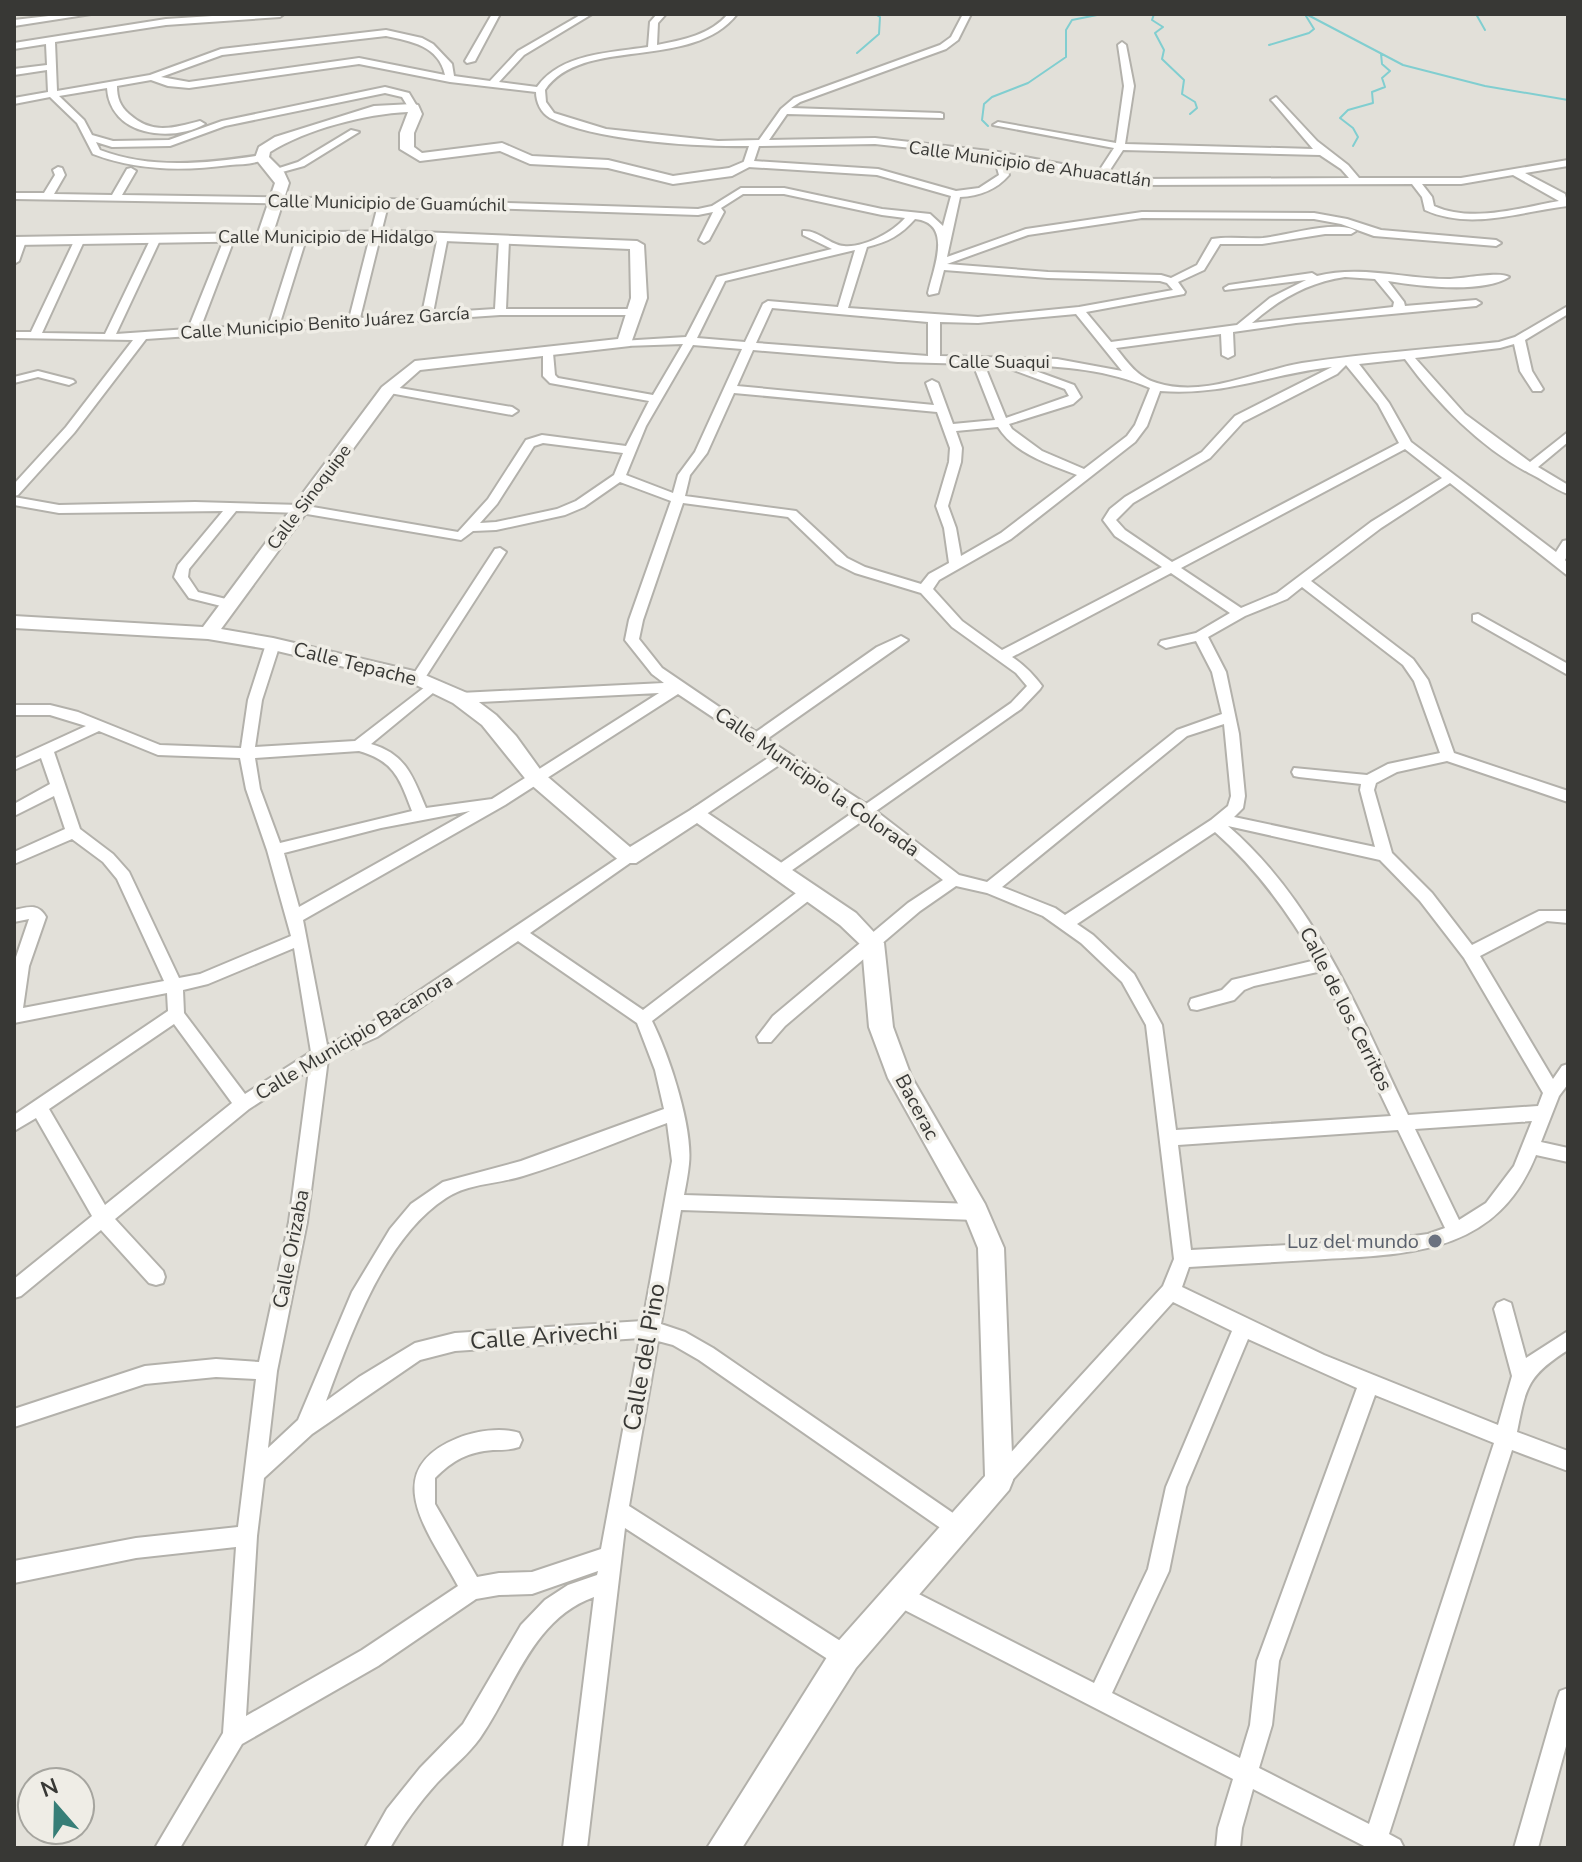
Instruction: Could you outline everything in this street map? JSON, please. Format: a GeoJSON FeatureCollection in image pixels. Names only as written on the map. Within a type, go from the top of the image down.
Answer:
{"type":"FeatureCollection","features":[{"type":"Feature","properties":{"kind":"street"},"geometry":{"type":"LineString","coordinates":[[14,23],[87,14]]}},
{"type":"Feature","properties":{"kind":"street"},"geometry":{"type":"LineString","coordinates":[[14,46],[145,25],[280,14]]}},
{"type":"Feature","properties":{"kind":"street"},"geometry":{"type":"LineString","coordinates":[[470,61],[496,14]]}},
{"type":"Feature","properties":{"kind":"street"},"geometry":{"type":"LineString","coordinates":[[492,84],[521,53],[588,14]]}},
{"type":"Feature","properties":{"kind":"street"},"geometry":{"type":"LineString","coordinates":[[652,50],[654,22],[662,14]]}},
{"type":"Feature","properties":{"kind":"street"},"geometry":{"type":"LineString","coordinates":[[152,77],[168,83],[189,85],[359,61],[450,79],[540,90],[547,79],[564,67],[652,50],[715,30],[728,23],[733,14]]}},
{"type":"Feature","properties":{"kind":"street"},"geometry":{"type":"LineString","coordinates":[[748,164],[759,142],[797,100],[943,47],[955,38],[967,14]]}},
{"type":"Feature","properties":{"kind":"street"},"geometry":{"type":"LineString","coordinates":[[14,101],[152,77],[221,52],[386,33],[419,40],[430,46],[447,64],[450,79]]}},
{"type":"Feature","properties":{"kind":"street"},"geometry":{"type":"LineString","coordinates":[[50,41],[53,95],[81,122],[93,149],[100,154],[140,163],[218,165],[262,158]]}},
{"type":"Feature","properties":{"kind":"street"},"geometry":{"type":"LineString","coordinates":[[1101,176],[1119,148],[1129,86],[1122,45]]}},
{"type":"Feature","properties":{"kind":"street"},"geometry":{"type":"LineString","coordinates":[[185,65],[196,48]]}},
{"type":"Feature","properties":{"kind":"street"},"geometry":{"type":"LineString","coordinates":[[14,72],[51,67]]}},
{"type":"Feature","properties":{"kind":"street"},"geometry":{"type":"LineString","coordinates":[[112,83],[116,108],[144,131],[160,132],[222,124],[387,90],[406,95],[413,108],[415,114],[407,133],[407,149],[420,157],[502,147],[536,161],[608,164],[673,180],[732,172],[748,164],[878,172],[954,192],[973,192],[1004,175],[998,155]]}},
{"type":"Feature","properties":{"kind":"street","name":"Calle Municipio de Ahuacatlán"},"geometry":{"type":"LineString","coordinates":[[540,90],[541,102],[551,115],[589,128],[702,143],[865,140],[998,155],[1150,183],[1461,181],[1568,163]]}},
{"type":"Feature","properties":{"kind":"street"},"geometry":{"type":"LineString","coordinates":[[1276,100],[1322,152],[1341,162],[1357,183]]}},
{"type":"Feature","properties":{"kind":"street"},"geometry":{"type":"LineString","coordinates":[[262,158],[264,150],[280,140],[374,110],[413,108]]}},
{"type":"Feature","properties":{"kind":"street"},"geometry":{"type":"LineString","coordinates":[[784,111],[940,116]]}},
{"type":"Feature","properties":{"kind":"street"},"geometry":{"type":"LineString","coordinates":[[89,137],[112,144],[165,144],[222,124]]}},
{"type":"Feature","properties":{"kind":"street"},"geometry":{"type":"LineString","coordinates":[[998,125],[1101,142],[1119,148],[1322,152]]}},
{"type":"Feature","properties":{"kind":"street"},"geometry":{"type":"LineString","coordinates":[[275,171],[301,164],[354,132]]}},
{"type":"Feature","properties":{"kind":"street"},"geometry":{"type":"LineString","coordinates":[[262,158],[282,183],[264,237]]}},
{"type":"Feature","properties":{"kind":"street"},"geometry":{"type":"LineString","coordinates":[[48,195],[60,175],[58,170]]}},
{"type":"Feature","properties":{"kind":"street"},"geometry":{"type":"LineString","coordinates":[[116,197],[131,171]]}},
{"type":"Feature","properties":{"kind":"street"},"geometry":{"type":"LineString","coordinates":[[1515,172],[1567,202]]}},
{"type":"Feature","properties":{"kind":"street"},"geometry":{"type":"LineString","coordinates":[[1416,183],[1427,197],[1429,208],[1453,217],[1503,214],[1567,202]]}},
{"type":"Feature","properties":{"kind":"street","name":"Calle Municipio de Guamúchil"},"geometry":{"type":"LineString","coordinates":[[14,196],[384,202],[698,212],[715,208],[733,194],[754,189],[784,191],[882,212],[913,215]]}},
{"type":"Feature","properties":{"kind":"street"},"geometry":{"type":"LineString","coordinates":[[933,293],[942,265],[954,192]]}},
{"type":"Feature","properties":{"kind":"street"},"geometry":{"type":"LineString","coordinates":[[354,321],[384,202]]}},
{"type":"Feature","properties":{"kind":"street"},"geometry":{"type":"LineString","coordinates":[[704,240],[719,212],[715,208]]}},
{"type":"Feature","properties":{"kind":"street"},"geometry":{"type":"LineString","coordinates":[[14,501],[59,509],[301,509],[466,531],[561,512],[580,504],[619,477],[655,399],[721,279],[862,246],[898,232],[913,215],[935,221],[946,244]]}},
{"type":"Feature","properties":{"kind":"street"},"geometry":{"type":"LineString","coordinates":[[942,265],[1026,232],[1142,215],[1314,216],[1343,221],[1381,234]]}},
{"type":"Feature","properties":{"kind":"street"},"geometry":{"type":"LineString","coordinates":[[1171,281],[1191,274],[1208,262],[1216,241],[1262,241],[1332,230],[1496,243]]}},
{"type":"Feature","properties":{"kind":"street"},"geometry":{"type":"LineString","coordinates":[[807,233],[844,251]]}},
{"type":"Feature","properties":{"kind":"street","name":"Calle Municipio de Hidalgo"},"geometry":{"type":"LineString","coordinates":[[18,241],[376,235],[637,245],[640,289],[635,312]]}},
{"type":"Feature","properties":{"kind":"street"},"geometry":{"type":"LineString","coordinates":[[274,326],[302,236]]}},
{"type":"Feature","properties":{"kind":"street"},"geometry":{"type":"LineString","coordinates":[[427,316],[443,236]]}},
{"type":"Feature","properties":{"kind":"street"},"geometry":{"type":"LineString","coordinates":[[193,332],[230,237]]}},
{"type":"Feature","properties":{"kind":"street"},"geometry":{"type":"LineString","coordinates":[[109,338],[156,238]]}},
{"type":"Feature","properties":{"kind":"street"},"geometry":{"type":"LineString","coordinates":[[35,336],[80,239]]}},
{"type":"Feature","properties":{"kind":"street"},"geometry":{"type":"LineString","coordinates":[[500,312],[504,240]]}},
{"type":"Feature","properties":{"kind":"street"},"geometry":{"type":"LineString","coordinates":[[14,261],[18,241]]}},
{"type":"Feature","properties":{"kind":"street"},"geometry":{"type":"LineString","coordinates":[[862,246],[842,311],[934,319],[994,319],[1079,310],[1180,292],[1171,281],[1161,278],[1048,275],[942,265]]}},
{"type":"Feature","properties":{"kind":"street"},"geometry":{"type":"LineString","coordinates":[[1229,288],[1325,273],[1464,284],[1504,277]]}},
{"type":"Feature","properties":{"kind":"street"},"geometry":{"type":"LineString","coordinates":[[1228,355],[1233,330],[1269,303],[1318,281],[1345,274]]}},
{"type":"Feature","properties":{"kind":"street"},"geometry":{"type":"LineString","coordinates":[[1379,277],[1399,302],[1399,311]]}},
{"type":"Feature","properties":{"kind":"street"},"geometry":{"type":"LineString","coordinates":[[1107,346],[1296,320],[1476,303]]}},
{"type":"Feature","properties":{"kind":"street","name":"Calle Municipio la Colorada"},"geometry":{"type":"LineString","coordinates":[[842,311],[768,304],[701,453],[684,475],[632,640],[657,671],[678,687],[867,812],[954,880],[990,888],[1049,912],[1087,939],[1128,978],[1154,1025],[1170,1138],[1183,1259],[1171,1291]]}},
{"type":"Feature","properties":{"kind":"street","name":"Calle Suaqui"},"geometry":{"type":"LineString","coordinates":[[415,366],[625,343],[690,340],[934,361],[1057,362],[1132,376],[1156,387],[1191,390],[1243,383],[1301,367],[1485,348],[1519,339],[1568,309]]}},
{"type":"Feature","properties":{"kind":"street"},"geometry":{"type":"LineString","coordinates":[[1079,310],[1132,376]]}},
{"type":"Feature","properties":{"kind":"street","name":"Calle Municipio Benito Juárez García"},"geometry":{"type":"LineString","coordinates":[[14,335],[109,338],[500,312],[635,312]]}},
{"type":"Feature","properties":{"kind":"street"},"geometry":{"type":"LineString","coordinates":[[625,343],[635,312]]}},
{"type":"Feature","properties":{"kind":"street"},"geometry":{"type":"LineString","coordinates":[[934,319],[934,361]]}},
{"type":"Feature","properties":{"kind":"street"},"geometry":{"type":"LineString","coordinates":[[14,492],[70,430],[142,336]]}},
{"type":"Feature","properties":{"kind":"street"},"geometry":{"type":"LineString","coordinates":[[1519,339],[1526,371],[1537,389]]}},
{"type":"Feature","properties":{"kind":"street"},"geometry":{"type":"LineString","coordinates":[[547,353],[549,376],[554,381],[655,399]]}},
{"type":"Feature","properties":{"kind":"street"},"geometry":{"type":"LineString","coordinates":[[1409,357],[1444,401],[1505,454],[1568,490]]}},
{"type":"Feature","properties":{"kind":"street"},"geometry":{"type":"LineString","coordinates":[[978,363],[997,405],[1001,423],[1024,445],[1085,474]]}},
{"type":"Feature","properties":{"kind":"street"},"geometry":{"type":"LineString","coordinates":[[948,428],[1001,423],[1069,402],[1075,397],[1070,387],[1003,363]]}},
{"type":"Feature","properties":{"kind":"street"},"geometry":{"type":"LineString","coordinates":[[1240,613],[1120,533],[1109,520],[1129,500],[1206,455],[1239,419],[1347,363],[1383,403],[1406,444],[1558,560],[1568,572]]}},
{"type":"Feature","properties":{"kind":"street","name":"Calle Sinoquipe"},"geometry":{"type":"LineString","coordinates":[[208,633],[388,390],[415,366]]}},
{"type":"Feature","properties":{"kind":"street"},"geometry":{"type":"LineString","coordinates":[[14,380],[38,374],[69,382]]}},
{"type":"Feature","properties":{"kind":"street"},"geometry":{"type":"LineString","coordinates":[[932,383],[939,409],[956,448],[942,506],[950,528],[956,566]]}},
{"type":"Feature","properties":{"kind":"street"},"geometry":{"type":"LineString","coordinates":[[926,590],[934,577],[1006,536],[1131,439],[1141,426],[1156,387]]}},
{"type":"Feature","properties":{"kind":"street"},"geometry":{"type":"LineString","coordinates":[[731,389],[939,409]]}},
{"type":"Feature","properties":{"kind":"street"},"geometry":{"type":"LineString","coordinates":[[388,390],[512,411]]}},
{"type":"Feature","properties":{"kind":"street"},"geometry":{"type":"LineString","coordinates":[[1529,469],[1568,436]]}},
{"type":"Feature","properties":{"kind":"street"},"geometry":{"type":"LineString","coordinates":[[466,531],[493,501],[530,443],[542,439],[632,450]]}},
{"type":"Feature","properties":{"kind":"street"},"geometry":{"type":"LineString","coordinates":[[1000,657],[1406,444]]}},
{"type":"Feature","properties":{"kind":"street"},"geometry":{"type":"LineString","coordinates":[[619,477],[678,499],[792,514],[842,561],[860,570],[926,590],[957,624],[1031,678],[1035,686],[1016,706],[780,871]]}},
{"type":"Feature","properties":{"kind":"street"},"geometry":{"type":"LineString","coordinates":[[1166,644],[1200,636],[1240,613],[1282,596],[1376,525],[1450,478]]}},
{"type":"Feature","properties":{"kind":"street"},"geometry":{"type":"LineString","coordinates":[[229,604],[203,600],[192,594],[181,577],[183,568],[233,507]]}},
{"type":"Feature","properties":{"kind":"street"},"geometry":{"type":"LineString","coordinates":[[1558,560],[1568,544]]}},
{"type":"Feature","properties":{"kind":"street"},"geometry":{"type":"LineString","coordinates":[[359,746],[426,682],[500,552]]}},
{"type":"Feature","properties":{"kind":"street"},"geometry":{"type":"LineString","coordinates":[[1303,581],[1408,662],[1421,680],[1448,756]]}},
{"type":"Feature","properties":{"kind":"street"},"geometry":{"type":"LineString","coordinates":[[1478,618],[1568,670]]}},
{"type":"Feature","properties":{"kind":"street","name":"Calle Tepache"},"geometry":{"type":"LineString","coordinates":[[14,622],[208,633],[273,644],[426,682],[460,698],[489,720],[535,777],[629,858]]}},
{"type":"Feature","properties":{"kind":"street"},"geometry":{"type":"LineString","coordinates":[[1066,923],[1220,822],[1235,808],[1238,796],[1223,680],[1212,653],[1200,636]]}},
{"type":"Feature","properties":{"kind":"street"},"geometry":{"type":"LineString","coordinates":[[758,738],[882,650],[901,640]]}},
{"type":"Feature","properties":{"kind":"street","name":"Calle Orizaba"},"geometry":{"type":"LineString","coordinates":[[167,1848],[234,1736],[247,1536],[267,1371],[298,1222],[320,1055],[295,917],[253,789],[247,753],[255,700],[273,644]]}},
{"type":"Feature","properties":{"kind":"street"},"geometry":{"type":"LineString","coordinates":[[460,698],[678,687]]}},
{"type":"Feature","properties":{"kind":"street"},"geometry":{"type":"LineString","coordinates":[[295,917],[500,801],[678,687]]}},
{"type":"Feature","properties":{"kind":"street"},"geometry":{"type":"LineString","coordinates":[[14,710],[50,710],[158,750],[247,753],[359,746],[377,751],[403,770],[421,813]]}},
{"type":"Feature","properties":{"kind":"street"},"geometry":{"type":"LineString","coordinates":[[990,888],[1182,733],[1228,717]]}},
{"type":"Feature","properties":{"kind":"street"},"geometry":{"type":"LineString","coordinates":[[14,765],[98,726]]}},
{"type":"Feature","properties":{"kind":"street"},"geometry":{"type":"LineString","coordinates":[[46,750],[73,832],[108,858],[123,876],[175,986],[176,1014],[243,1104]]}},
{"type":"Feature","properties":{"kind":"street"},"geometry":{"type":"LineString","coordinates":[[629,858],[783,755]]}},
{"type":"Feature","properties":{"kind":"street"},"geometry":{"type":"LineString","coordinates":[[1299,772],[1369,780],[1393,768],[1448,756],[1568,797]]}},
{"type":"Feature","properties":{"kind":"street"},"geometry":{"type":"LineString","coordinates":[[1369,780],[1367,790],[1385,855],[1426,897],[1470,954],[1552,1093]]}},
{"type":"Feature","properties":{"kind":"street"},"geometry":{"type":"LineString","coordinates":[[14,811],[59,786]]}},
{"type":"Feature","properties":{"kind":"street"},"geometry":{"type":"LineString","coordinates":[[275,850],[333,832],[421,813],[500,801]]}},
{"type":"Feature","properties":{"kind":"street"},"geometry":{"type":"LineString","coordinates":[[697,813],[848,919],[873,943]]}},
{"type":"Feature","properties":{"kind":"street"},"geometry":{"type":"LineString","coordinates":[[1220,822],[1385,855]]}},
{"type":"Feature","properties":{"kind":"street","name":"Calle de los Cerritos"},"geometry":{"type":"LineString","coordinates":[[1220,822],[1260,863],[1287,898],[1327,964],[1456,1232]]}},
{"type":"Feature","properties":{"kind":"street"},"geometry":{"type":"LineString","coordinates":[[14,858],[73,832]]}},
{"type":"Feature","properties":{"kind":"street","name":"Calle Municipio Bacanora"},"geometry":{"type":"LineString","coordinates":[[14,1290],[243,1104],[320,1055],[371,1032],[629,858]]}},
{"type":"Feature","properties":{"kind":"street"},"geometry":{"type":"LineString","coordinates":[[765,1037],[779,1021],[914,907],[954,880]]}},
{"type":"Feature","properties":{"kind":"street"},"geometry":{"type":"LineString","coordinates":[[520,934],[643,1019],[810,891]]}},
{"type":"Feature","properties":{"kind":"street"},"geometry":{"type":"LineString","coordinates":[[14,916],[33,912],[38,917],[21,966],[14,1016],[202,980],[300,939]]}},
{"type":"Feature","properties":{"kind":"street"},"geometry":{"type":"LineString","coordinates":[[1470,954],[1545,915],[1568,917]]}},
{"type":"Feature","properties":{"kind":"street","name":"Bacerac"},"geometry":{"type":"LineString","coordinates":[[873,943],[881,1027],[900,1078],[976,1212],[991,1248],[999,1480]]}},
{"type":"Feature","properties":{"kind":"street"},"geometry":{"type":"LineString","coordinates":[[1197,1004],[1228,995],[1238,985],[1253,980],[1327,964]]}},
{"type":"Feature","properties":{"kind":"street"},"geometry":{"type":"LineString","coordinates":[[14,1124],[176,1014]]}},
{"type":"Feature","properties":{"kind":"street","name":"Calle del Pino"},"geometry":{"type":"LineString","coordinates":[[575,1848],[610,1556],[648,1329],[681,1161],[675,1112],[653,1039],[643,1019]]}},
{"type":"Feature","properties":{"kind":"street"},"geometry":{"type":"LineString","coordinates":[[1183,1259],[1385,1248],[1428,1242],[1456,1232],[1492,1209],[1521,1170],[1552,1093],[1568,1071]]}},
{"type":"Feature","properties":{"kind":"street"},"geometry":{"type":"LineString","coordinates":[[39,1108],[103,1219],[156,1277]]}},
{"type":"Feature","properties":{"kind":"street"},"geometry":{"type":"LineString","coordinates":[[305,1427],[341,1337],[377,1263],[419,1207],[462,1182],[510,1172],[565,1155],[675,1112]]}},
{"type":"Feature","properties":{"kind":"street"},"geometry":{"type":"LineString","coordinates":[[1170,1138],[1543,1113]]}},
{"type":"Feature","properties":{"kind":"street"},"geometry":{"type":"LineString","coordinates":[[1531,1147],[1568,1155]]}},
{"type":"Feature","properties":{"kind":"street"},"geometry":{"type":"LineString","coordinates":[[672,1202],[976,1212]]}},
{"type":"Feature","properties":{"kind":"street"},"geometry":{"type":"LineString","coordinates":[[723,1848],[845,1657],[999,1480],[1171,1291],[1243,1329],[1369,1383],[1568,1461]]}},
{"type":"Feature","properties":{"kind":"street"},"geometry":{"type":"LineString","coordinates":[[899,1595],[1384,1844],[1506,1438],[1521,1374],[1504,1309]]}},
{"type":"Feature","properties":{"kind":"street","name":"Calle Arivechi"},"geometry":{"type":"LineString","coordinates":[[254,1474],[305,1427],[415,1352],[455,1342],[648,1329],[678,1338],[706,1354],[959,1529]]}},
{"type":"Feature","properties":{"kind":"street"},"geometry":{"type":"LineString","coordinates":[[1098,1699],[1158,1571],[1176,1487],[1243,1329]]}},
{"type":"Feature","properties":{"kind":"street"},"geometry":{"type":"LineString","coordinates":[[1521,1374],[1537,1358],[1568,1340]]}},
{"type":"Feature","properties":{"kind":"street"},"geometry":{"type":"LineString","coordinates":[[14,1418],[145,1375],[216,1368],[267,1371]]}},
{"type":"Feature","properties":{"kind":"street"},"geometry":{"type":"LineString","coordinates":[[1228,1848],[1230,1828],[1261,1725],[1268,1661],[1369,1383]]}},
{"type":"Feature","properties":{"kind":"street"},"geometry":{"type":"LineString","coordinates":[[472,1589],[425,1506],[425,1474],[445,1453],[465,1443],[512,1440]]}},
{"type":"Feature","properties":{"kind":"street"},"geometry":{"type":"LineString","coordinates":[[618,1511],[845,1657]]}},
{"type":"Feature","properties":{"kind":"street"},"geometry":{"type":"LineString","coordinates":[[14,1572],[136,1548],[247,1536]]}},
{"type":"Feature","properties":{"kind":"street"},"geometry":{"type":"LineString","coordinates":[[234,1736],[370,1658],[472,1589],[532,1583],[610,1556]]}},
{"type":"Feature","properties":{"kind":"street"},"geometry":{"type":"LineString","coordinates":[[377,1848],[395,1817],[428,1776],[471,1732],[529,1633],[553,1608],[576,1593],[608,1582]]}},
{"type":"Feature","properties":{"kind":"street"},"geometry":{"type":"LineString","coordinates":[[1526,1848],[1568,1699]]}},
{"type":"Feature","properties":{"kind":"waterway"},"geometry":{"type":"LineString","coordinates":[[857,53],[879,34],[880,17],[875,14]]}},
{"type":"Feature","properties":{"kind":"waterway"},"geometry":{"type":"LineString","coordinates":[[988,126],[982,120],[984,104],[992,97],[1028,83],[1066,57],[1066,30],[1072,20],[1102,14]]}},
{"type":"Feature","properties":{"kind":"waterway"},"geometry":{"type":"LineString","coordinates":[[1154,14],[1152,20],[1163,27],[1155,33],[1164,50],[1162,59],[1184,80],[1182,94],[1195,102],[1197,108],[1190,114]]}},
{"type":"Feature","properties":{"kind":"waterway"},"geometry":{"type":"LineString","coordinates":[[1306,14],[1403,65],[1485,86],[1568,100]]}},
{"type":"Feature","properties":{"kind":"waterway"},"geometry":{"type":"LineString","coordinates":[[1476,14],[1485,30]]}},
{"type":"Feature","properties":{"kind":"waterway"},"geometry":{"type":"LineString","coordinates":[[1269,45],[1309,33],[1314,29],[1306,16]]}},
{"type":"Feature","properties":{"kind":"waterway"},"geometry":{"type":"LineString","coordinates":[[1353,146],[1358,137],[1353,128],[1340,118],[1348,110],[1373,103],[1372,92],[1385,87],[1382,78],[1390,71],[1382,64],[1381,54]]}},
{"type":"Feature","properties":{"kind":"place","name":"Luz del mundo"},"geometry":{"type":"Point","coordinates":[1435,1241]}}]}
